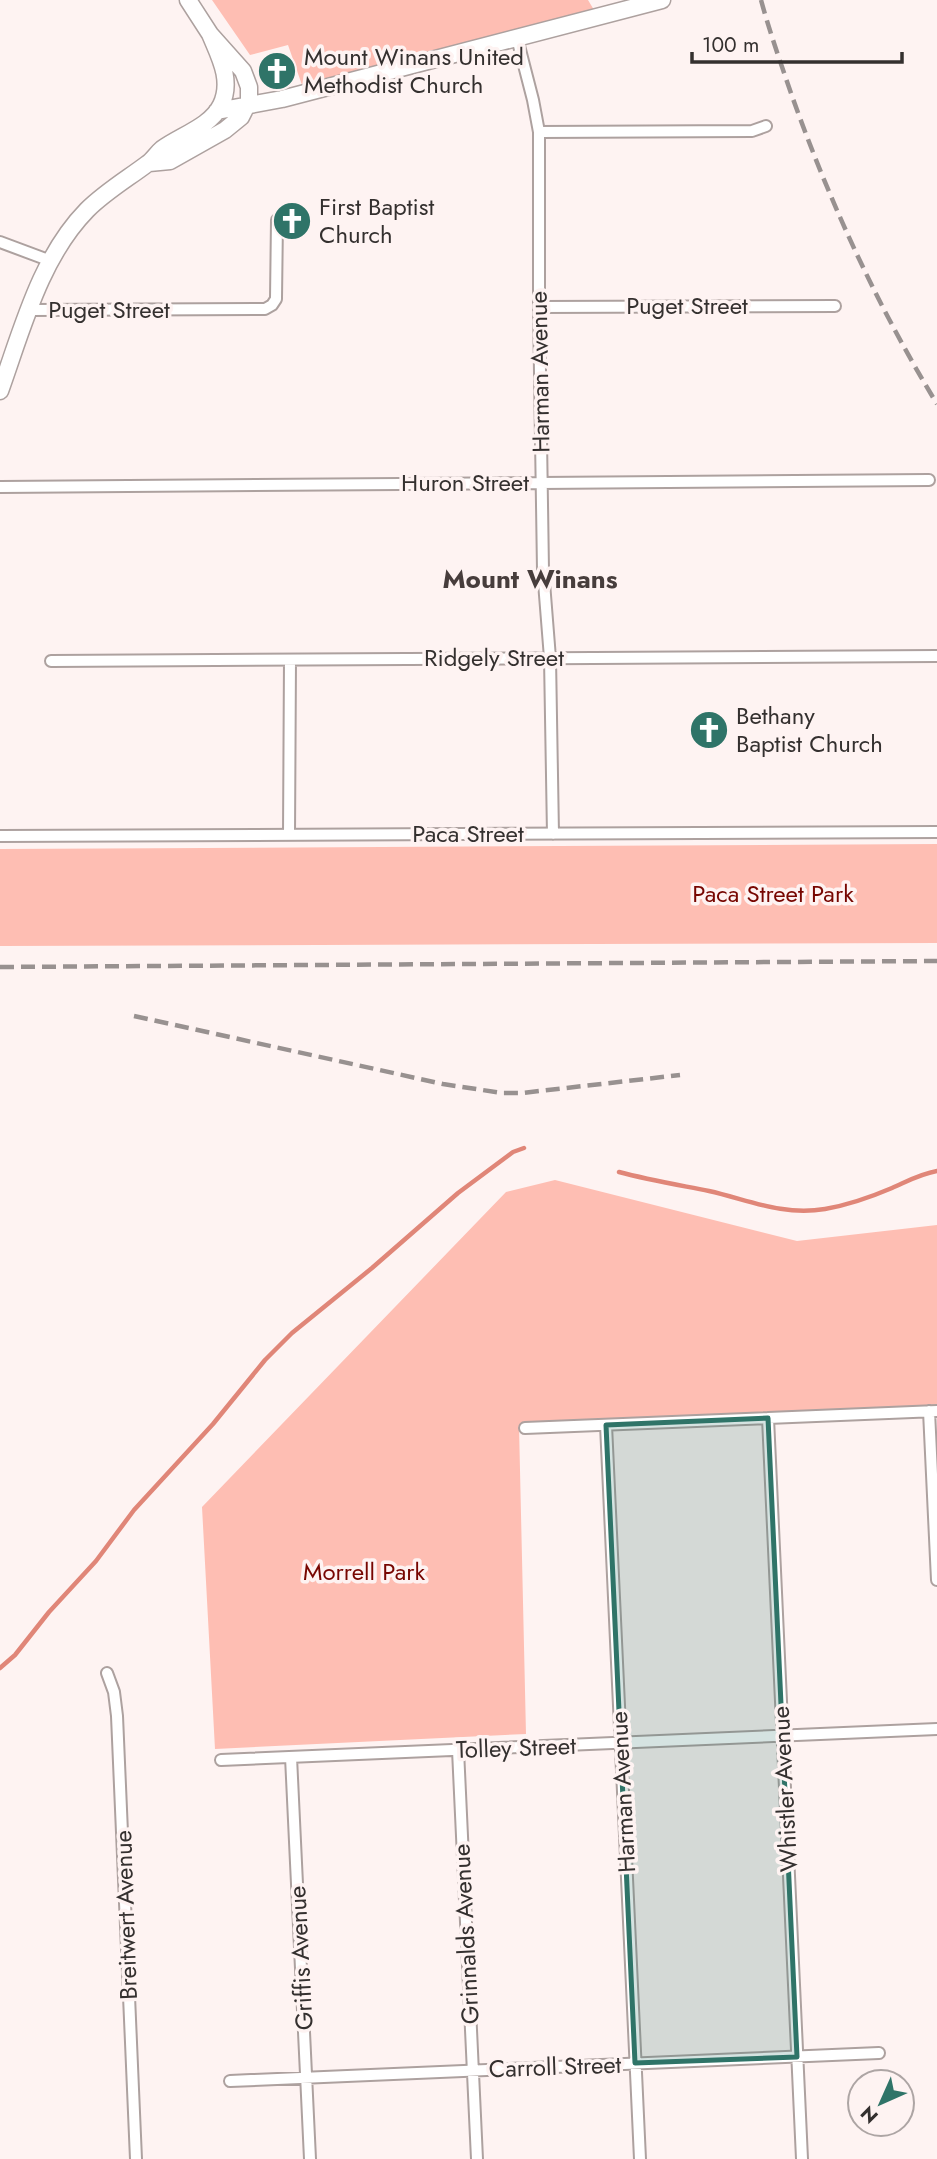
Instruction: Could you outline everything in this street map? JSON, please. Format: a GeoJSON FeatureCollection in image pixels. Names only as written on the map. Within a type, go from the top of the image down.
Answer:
{"type":"FeatureCollection","features":[{"type":"Feature","properties":{"kind":"street"},"geometry":{"type":"LineString","coordinates":[[149,163],[170,161],[225,130],[238,121],[247,105],[249,88],[245,74],[210,33],[188,0]]}},
{"type":"Feature","properties":{"kind":"street"},"geometry":{"type":"LineString","coordinates":[[220,107],[282,99],[662,0]]}},
{"type":"Feature","properties":{"kind":"street"},"geometry":{"type":"LineString","coordinates":[[0,391],[29,310],[51,261],[71,229],[89,208],[149,163],[161,150],[205,122],[220,107],[226,75],[210,33]]}},
{"type":"Feature","properties":{"kind":"street","name":"Harman Avenue"},"geometry":{"type":"LineString","coordinates":[[517,38],[539,132],[543,570],[550,658],[553,834]]}},
{"type":"Feature","properties":{"kind":"street"},"geometry":{"type":"LineString","coordinates":[[539,132],[752,131],[766,126]]}},
{"type":"Feature","properties":{"kind":"street","name":"Puget Street"},"geometry":{"type":"LineString","coordinates":[[29,310],[265,309],[272,305],[276,294],[277,220]]}},
{"type":"Feature","properties":{"kind":"street"},"geometry":{"type":"LineString","coordinates":[[0,242],[51,261]]}},
{"type":"Feature","properties":{"kind":"street","name":"Puget Street"},"geometry":{"type":"LineString","coordinates":[[539,307],[835,306]]}},
{"type":"Feature","properties":{"kind":"street","name":"Huron Street"},"geometry":{"type":"LineString","coordinates":[[0,487],[929,480]]}},
{"type":"Feature","properties":{"kind":"street","name":"Ridgely Street"},"geometry":{"type":"LineString","coordinates":[[51,661],[937,656]]}},
{"type":"Feature","properties":{"kind":"street"},"geometry":{"type":"LineString","coordinates":[[289,835],[290,660]]}},
{"type":"Feature","properties":{"kind":"street","name":"Paca Street"},"geometry":{"type":"LineString","coordinates":[[0,836],[937,832]]}},
{"type":"Feature","properties":{"kind":"street"},"geometry":{"type":"LineString","coordinates":[[525,1429],[933,1411],[937,1580]]}},
{"type":"Feature","properties":{"kind":"street","name":"Whistler Avenue"},"geometry":{"type":"LineString","coordinates":[[768,1418],[802,2159]]}},
{"type":"Feature","properties":{"kind":"street","name":"Harman Avenue"},"geometry":{"type":"LineString","coordinates":[[606,1425],[640,2159]]}},
{"type":"Feature","properties":{"kind":"street","name":"Breitwert Avenue"},"geometry":{"type":"LineString","coordinates":[[107,1673],[114,1692],[117,1716],[136,2159]]}},
{"type":"Feature","properties":{"kind":"street","name":"Tolley Street"},"geometry":{"type":"LineString","coordinates":[[220,1760],[937,1729]]}},
{"type":"Feature","properties":{"kind":"street","name":"Grinnalds Avenue"},"geometry":{"type":"LineString","coordinates":[[458,1750],[477,2159]]}},
{"type":"Feature","properties":{"kind":"street","name":"Griffis Avenue"},"geometry":{"type":"LineString","coordinates":[[291,1757],[310,2159]]}},
{"type":"Feature","properties":{"kind":"street","name":"Carroll Street"},"geometry":{"type":"LineString","coordinates":[[230,2081],[878,2053]]}},
{"type":"Feature","properties":{"kind":"highlighted area"},"geometry":{"type":"Polygon","coordinates":[[[768,1418],[797,2057],[635,2063],[606,1425],[768,1418]]]}},
{"type":"Feature","properties":{"kind":"green space"},"geometry":{"type":"Polygon","coordinates":[[[212,0],[588,0],[594,10],[302,85],[288,45],[250,55],[212,0]]]}},
{"type":"Feature","properties":{"kind":"green space","name":"Paca Street Park"},"geometry":{"type":"Polygon","coordinates":[[[937,844],[937,943],[0,946],[0,849],[937,844]]]}},
{"type":"Feature","properties":{"kind":"green space","name":"Morrell Park"},"geometry":{"type":"Polygon","coordinates":[[[555,1180],[797,1241],[937,1225],[937,1406],[519,1426],[526,1734],[215,1749],[202,1507],[506,1192],[555,1180]]]}},
{"type":"Feature","properties":{"kind":"waterway"},"geometry":{"type":"LineString","coordinates":[[0,1668],[15,1655],[49,1612],[96,1561],[134,1510],[213,1424],[265,1360],[292,1333],[458,1193],[513,1152],[524,1148]]}},
{"type":"Feature","properties":{"kind":"waterway"},"geometry":{"type":"LineString","coordinates":[[619,1172],[780,1209],[809,1211],[859,1200],[937,1171]]}},
{"type":"Feature","properties":{"kind":"railway"},"geometry":{"type":"LineString","coordinates":[[761,0],[792,96],[822,176],[875,292],[937,404]]}},
{"type":"Feature","properties":{"kind":"railway"},"geometry":{"type":"LineString","coordinates":[[0,967],[937,961]]}},
{"type":"Feature","properties":{"kind":"railway"},"geometry":{"type":"LineString","coordinates":[[134,1016],[443,1084],[502,1093],[680,1075]]}},
{"type":"Feature","properties":{"kind":"place","name":"Mount Winans United Methodist Church"},"geometry":{"type":"Point","coordinates":[277,71]}},
{"type":"Feature","properties":{"kind":"place","name":"First Baptist Church"},"geometry":{"type":"Point","coordinates":[292,221]}},
{"type":"Feature","properties":{"kind":"place","name":"Bethany Baptist Church"},"geometry":{"type":"Point","coordinates":[709,730]}},
{"type":"Feature","properties":{"kind":"district","name":"Mount Winans"},"geometry":{"type":"Point","coordinates":[530,579]}}]}
